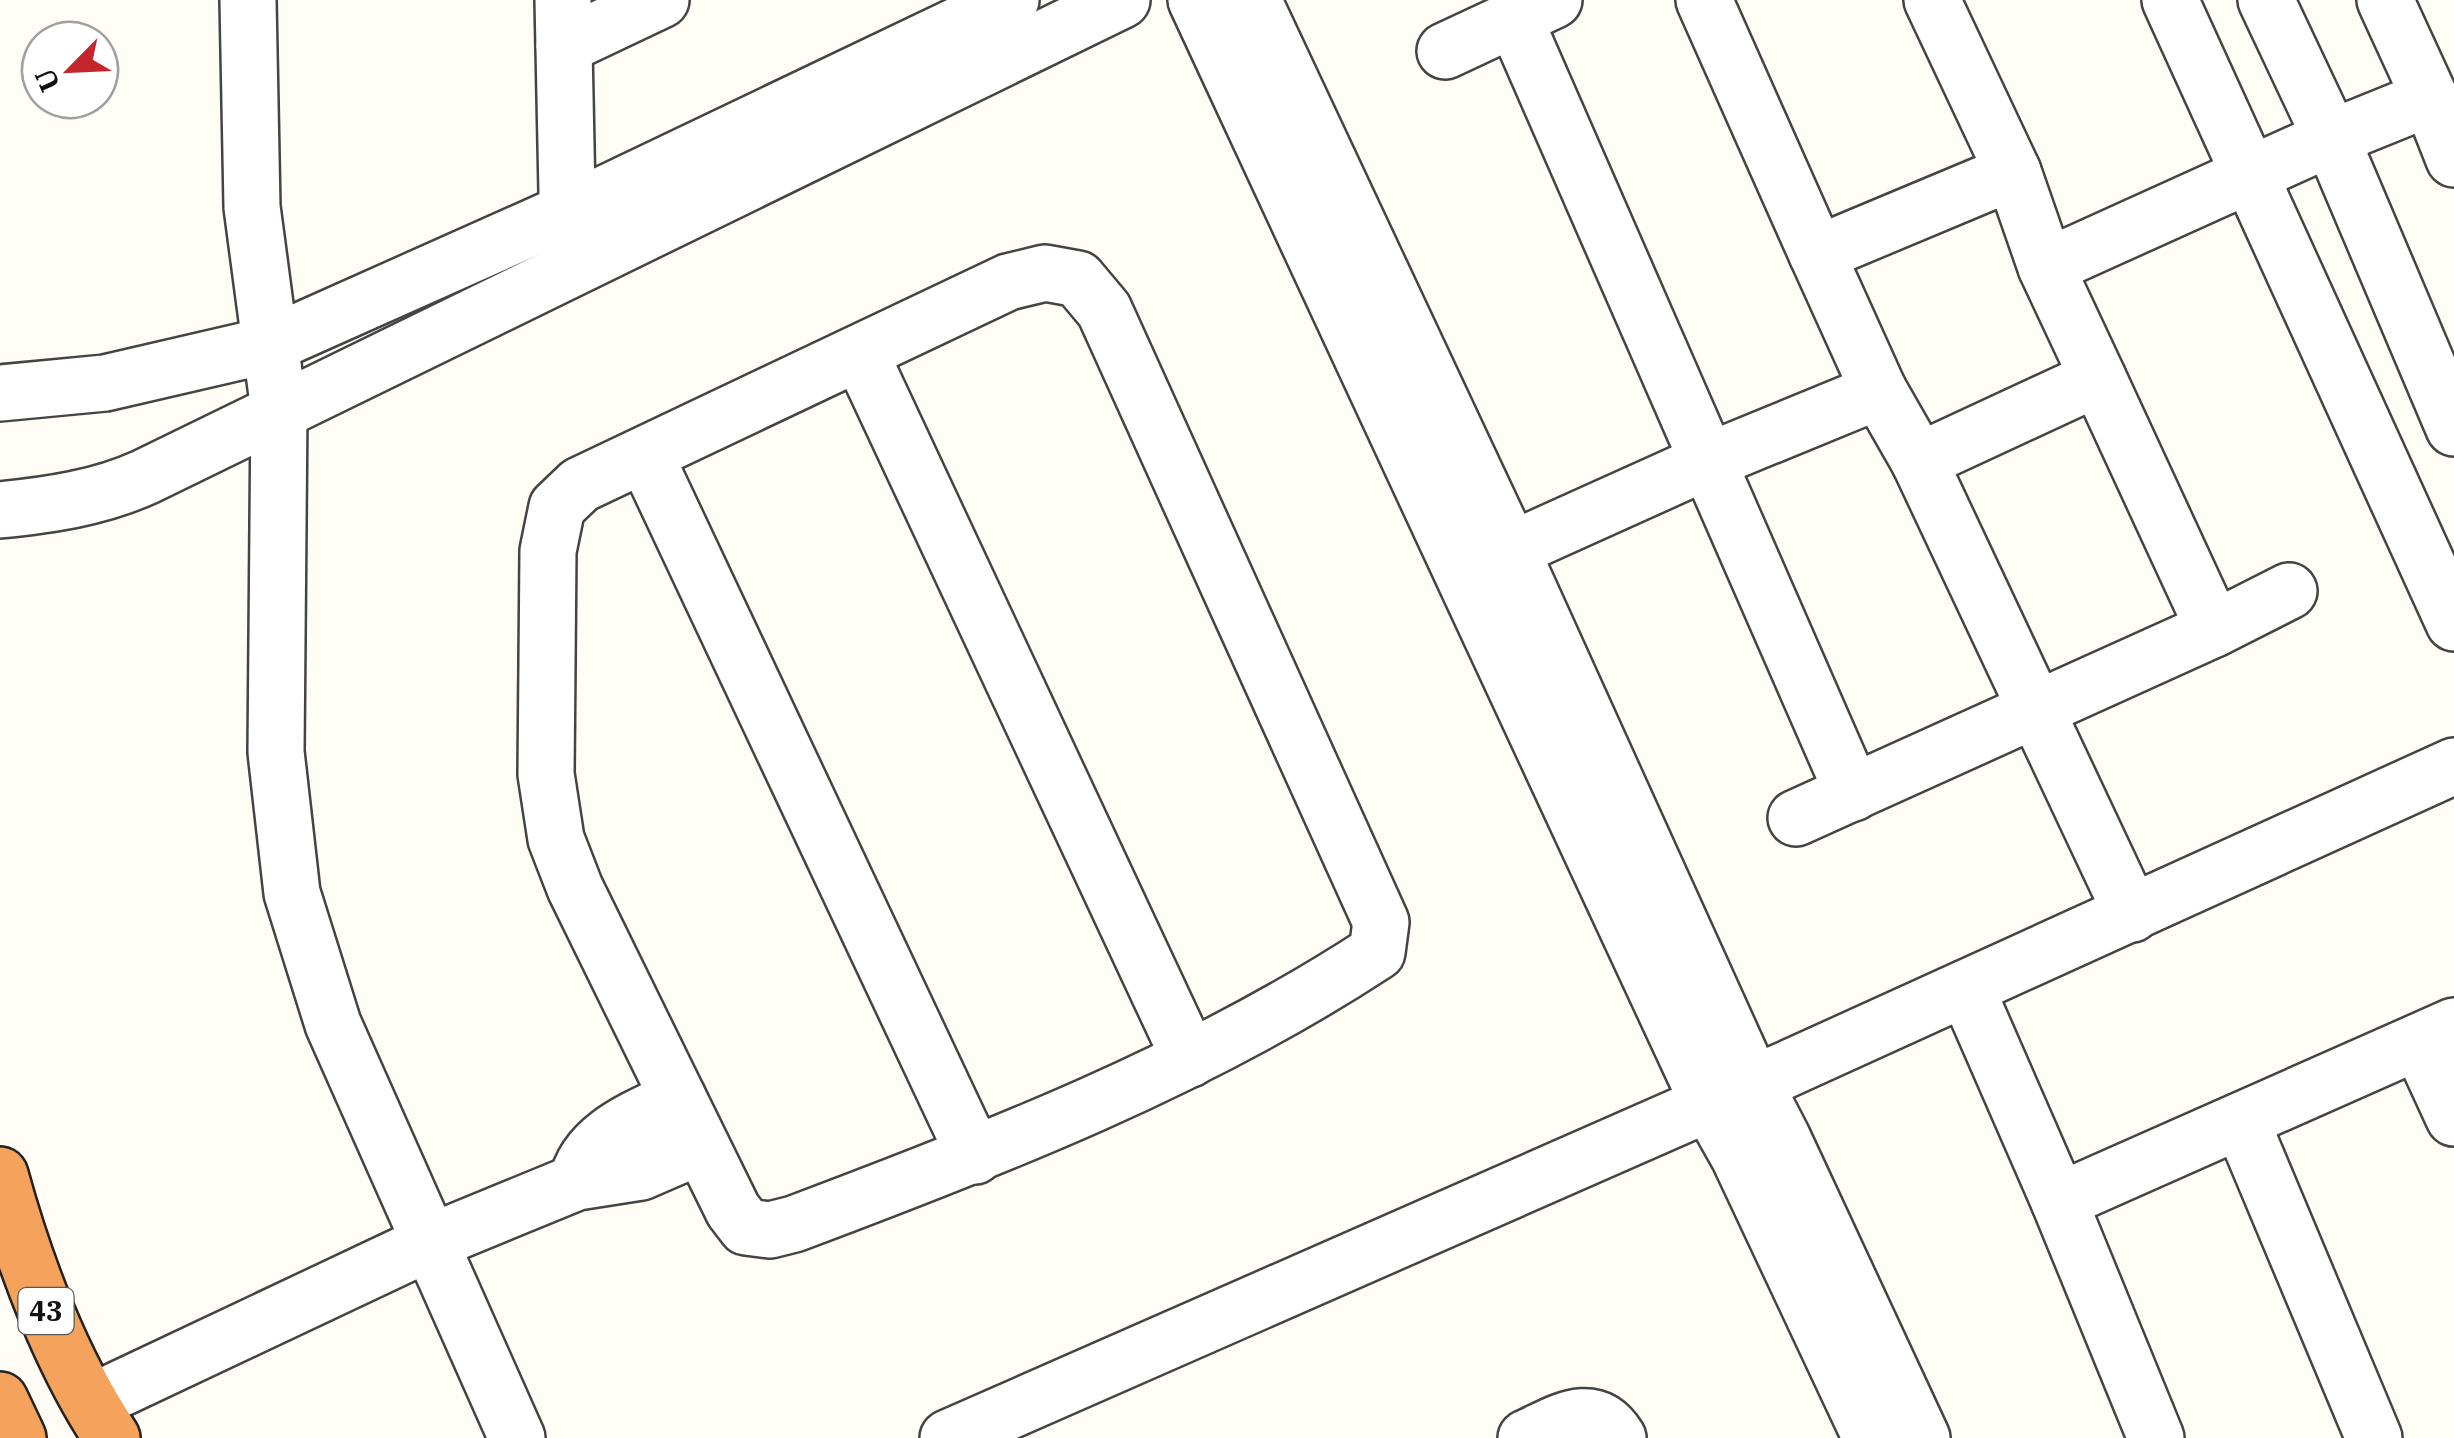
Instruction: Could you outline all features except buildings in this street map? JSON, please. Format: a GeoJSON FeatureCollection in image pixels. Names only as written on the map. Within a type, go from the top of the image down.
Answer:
{"type":"FeatureCollection","features":[{"type":"Feature","properties":{"kind":"highway","name":"43"},"geometry":{"type":"LineString","coordinates":[[0,1176],[44,1308],[107,1410]]}},
{"type":"Feature","properties":{"kind":"street"},"geometry":{"type":"LineString","coordinates":[[248,0],[252,207],[279,410],[276,752],[292,893],[333,1024],[518,1438]]}},
{"type":"Feature","properties":{"kind":"street"},"geometry":{"type":"LineString","coordinates":[[566,270],[569,212],[564,23],[661,0]]}},
{"type":"Feature","properties":{"kind":"street"},"geometry":{"type":"LineString","coordinates":[[0,393],[105,383],[269,345],[569,212],[1010,0]]}},
{"type":"Feature","properties":{"kind":"street"},"geometry":{"type":"LineString","coordinates":[[0,510],[51,505],[125,486],[214,446],[279,410],[1122,0]]}},
{"type":"Feature","properties":{"kind":"street"},"geometry":{"type":"LineString","coordinates":[[1196,0],[1731,1092],[1922,1438]]}},
{"type":"Feature","properties":{"kind":"street"},"geometry":{"type":"LineString","coordinates":[[1252,0],[1511,550],[1731,1092],[1739,1156],[1871,1438]]}},
{"type":"Feature","properties":{"kind":"street"},"geometry":{"type":"LineString","coordinates":[[1704,0],[1879,391],[1919,460],[2132,914]]}},
{"type":"Feature","properties":{"kind":"street"},"geometry":{"type":"LineString","coordinates":[[1932,0],[2013,172],[2046,267],[2214,630]]}},
{"type":"Feature","properties":{"kind":"street"},"geometry":{"type":"LineString","coordinates":[[2170,0],[2454,623]]}},
{"type":"Feature","properties":{"kind":"street"},"geometry":{"type":"LineString","coordinates":[[2266,0],[2331,138],[2454,428]]}},
{"type":"Feature","properties":{"kind":"street"},"geometry":{"type":"LineString","coordinates":[[2384,0],[2454,159]]}},
{"type":"Feature","properties":{"kind":"street"},"geometry":{"type":"LineString","coordinates":[[1445,51],[1534,9],[1706,462],[1853,792]]}},
{"type":"Feature","properties":{"kind":"street"},"geometry":{"type":"LineString","coordinates":[[2046,267],[2331,138],[2430,98]]}},
{"type":"Feature","properties":{"kind":"street"},"geometry":{"type":"LineString","coordinates":[[1818,254],[2013,172]]}},
{"type":"Feature","properties":{"kind":"street"},"geometry":{"type":"LineString","coordinates":[[1046,273],[1078,279],[1104,310],[1381,922],[1377,952],[1190,1059],[975,1156],[794,1224],[770,1230],[746,1227],[732,1210],[575,888],[556,840],[546,774],[548,551],[558,507],[580,485],[645,455],[1008,282],[1046,273]]}},
{"type":"Feature","properties":{"kind":"street"},"geometry":{"type":"LineString","coordinates":[[860,352],[1190,1059]]}},
{"type":"Feature","properties":{"kind":"street"},"geometry":{"type":"LineString","coordinates":[[1919,460],[2098,378]]}},
{"type":"Feature","properties":{"kind":"street"},"geometry":{"type":"LineString","coordinates":[[1511,550],[1706,462],[1879,391]]}},
{"type":"Feature","properties":{"kind":"street"},"geometry":{"type":"LineString","coordinates":[[645,455],[975,1156]]}},
{"type":"Feature","properties":{"kind":"street"},"geometry":{"type":"LineString","coordinates":[[1796,818],[2214,630],[2289,591]]}},
{"type":"Feature","properties":{"kind":"street"},"geometry":{"type":"LineString","coordinates":[[948,1438],[2132,914],[2454,766]]}},
{"type":"Feature","properties":{"kind":"street"},"geometry":{"type":"LineString","coordinates":[[1966,988],[2060,1201],[2156,1438]]}},
{"type":"Feature","properties":{"kind":"street"},"geometry":{"type":"LineString","coordinates":[[2060,1201],[2436,1034],[2454,1118]]}},
{"type":"Feature","properties":{"kind":"street"},"geometry":{"type":"LineString","coordinates":[[577,1182],[587,1158],[615,1130],[678,1098]]}},
{"type":"Feature","properties":{"kind":"street"},"geometry":{"type":"LineString","coordinates":[[2241,1121],[2374,1438]]}},
{"type":"Feature","properties":{"kind":"street"},"geometry":{"type":"LineString","coordinates":[[107,1410],[184,1358],[432,1242],[577,1182],[641,1172],[701,1146]]}},
{"type":"Feature","properties":{"kind":"street"},"geometry":{"type":"LineString","coordinates":[[1526,1438],[1578,1415],[1596,1418],[1618,1438]]}}]}
